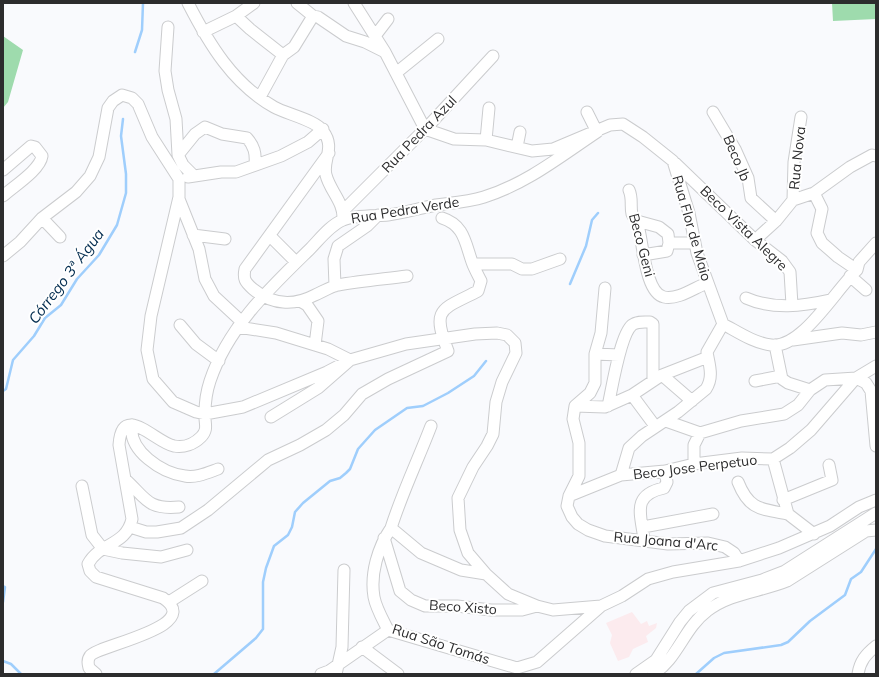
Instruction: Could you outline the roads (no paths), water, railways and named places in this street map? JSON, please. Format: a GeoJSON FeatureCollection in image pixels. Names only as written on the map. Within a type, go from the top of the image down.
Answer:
{"type":"FeatureCollection","features":[{"type":"Feature","properties":{"kind":"street"},"geometry":{"type":"LineString","coordinates":[[188,3],[203,32],[232,75],[275,108],[301,117],[322,129],[328,139],[329,153],[325,174],[344,215]]}},
{"type":"Feature","properties":{"kind":"street"},"geometry":{"type":"LineString","coordinates":[[297,3],[313,16],[318,17],[346,36],[366,42],[385,52]]}},
{"type":"Feature","properties":{"kind":"street"},"geometry":{"type":"LineString","coordinates":[[354,3],[385,52],[425,129]]}},
{"type":"Feature","properties":{"kind":"street"},"geometry":{"type":"LineString","coordinates":[[203,32],[236,16],[251,4]]}},
{"type":"Feature","properties":{"kind":"street"},"geometry":{"type":"LineString","coordinates":[[236,16],[283,55]]}},
{"type":"Feature","properties":{"kind":"street"},"geometry":{"type":"LineString","coordinates":[[260,97],[283,55],[294,47],[313,16]]}},
{"type":"Feature","properties":{"kind":"street"},"geometry":{"type":"LineString","coordinates":[[375,36],[388,19]]}},
{"type":"Feature","properties":{"kind":"street"},"geometry":{"type":"LineString","coordinates":[[168,27],[165,71],[168,90],[176,119],[176,141],[178,155],[183,165],[193,176]]}},
{"type":"Feature","properties":{"kind":"street"},"geometry":{"type":"LineString","coordinates":[[396,73],[438,39]]}},
{"type":"Feature","properties":{"kind":"street","name":"Rua Pedra Azul"},"geometry":{"type":"LineString","coordinates":[[344,215],[493,56]]}},
{"type":"Feature","properties":{"kind":"street"},"geometry":{"type":"LineString","coordinates":[[3,256],[20,242],[42,218],[76,192],[90,176],[99,157],[108,108],[113,101],[122,95],[132,98],[138,104],[152,137],[179,179],[179,197],[151,316],[147,350],[153,379],[173,402],[196,412],[205,414],[243,406],[327,372],[350,360],[406,344],[443,340],[475,334],[497,333],[507,335],[515,343],[516,348],[502,382],[496,402],[492,434],[487,446],[473,467],[458,498],[460,530],[468,553],[486,574],[508,594],[537,606],[553,610],[600,606],[622,596],[648,579],[673,572],[739,561],[779,548],[814,534],[845,518],[859,507],[876,500]]}},
{"type":"Feature","properties":{"kind":"street"},"geometry":{"type":"LineString","coordinates":[[486,140],[489,108]]}},
{"type":"Feature","properties":{"kind":"street"},"geometry":{"type":"LineString","coordinates":[[587,112],[597,132]]}},
{"type":"Feature","properties":{"kind":"street","name":"Beco Jb"},"geometry":{"type":"LineString","coordinates":[[713,112],[735,149],[748,178],[751,198],[776,221]]}},
{"type":"Feature","properties":{"kind":"street","name":"Rua Nova"},"geometry":{"type":"LineString","coordinates":[[793,200],[792,192],[794,162],[801,117]]}},
{"type":"Feature","properties":{"kind":"street","name":"Rua Flor de Maio"},"geometry":{"type":"LineString","coordinates":[[425,129],[454,139],[486,140],[532,151],[552,149],[597,132],[610,125],[623,124],[643,137],[673,161],[683,189],[707,283],[723,324]]}},
{"type":"Feature","properties":{"kind":"street"},"geometry":{"type":"LineString","coordinates":[[178,155],[195,134],[205,127],[222,134],[247,138],[253,146],[256,156],[255,164]]}},
{"type":"Feature","properties":{"kind":"street"},"geometry":{"type":"LineString","coordinates":[[179,179],[221,172],[236,172],[281,156],[308,142],[322,129]]}},
{"type":"Feature","properties":{"kind":"street"},"geometry":{"type":"LineString","coordinates":[[517,147],[520,132]]}},
{"type":"Feature","properties":{"kind":"street","name":"Rua Pedra Verde"},"geometry":{"type":"LineString","coordinates":[[132,425],[141,426],[174,446],[188,446],[202,436],[207,428],[205,414],[210,382],[219,361],[240,324],[262,296],[344,215],[378,215],[484,198],[532,176],[597,132]]}},
{"type":"Feature","properties":{"kind":"street"},"geometry":{"type":"LineString","coordinates":[[3,170],[31,146],[35,147],[42,156],[41,162],[36,168],[3,196]]}},
{"type":"Feature","properties":{"kind":"street"},"geometry":{"type":"LineString","coordinates":[[329,153],[245,269],[243,277],[246,282],[262,296],[279,302],[291,304],[335,286],[408,276]]}},
{"type":"Feature","properties":{"kind":"street"},"geometry":{"type":"LineString","coordinates":[[754,240],[776,221],[793,200],[814,193],[850,166],[872,155],[876,156]]}},
{"type":"Feature","properties":{"kind":"street","name":"Beco Vista Alegre"},"geometry":{"type":"LineString","coordinates":[[673,161],[754,240],[782,261],[790,272],[792,305]]}},
{"type":"Feature","properties":{"kind":"street","name":"Beco Geni"},"geometry":{"type":"LineString","coordinates":[[629,190],[632,196],[632,214],[637,221],[645,267],[656,293],[663,297],[675,297],[707,283]]}},
{"type":"Feature","properties":{"kind":"street"},"geometry":{"type":"LineString","coordinates":[[814,193],[822,209],[817,233],[822,243],[854,273],[866,290]]}},
{"type":"Feature","properties":{"kind":"street"},"geometry":{"type":"LineString","coordinates":[[179,197],[199,249],[205,279],[214,296],[240,324],[328,349],[350,360]]}},
{"type":"Feature","properties":{"kind":"street"},"geometry":{"type":"LineString","coordinates":[[335,286],[334,259],[338,246],[367,226],[378,215]]}},
{"type":"Feature","properties":{"kind":"street"},"geometry":{"type":"LineString","coordinates":[[42,218],[60,237]]}},
{"type":"Feature","properties":{"kind":"street"},"geometry":{"type":"LineString","coordinates":[[130,527],[146,532],[157,532],[181,528],[208,510],[268,460],[300,445],[326,430],[344,415],[362,394],[388,379],[448,351],[443,340],[439,322],[440,316],[447,307],[478,290],[481,282],[463,235],[451,221],[442,218]]}},
{"type":"Feature","properties":{"kind":"street"},"geometry":{"type":"LineString","coordinates":[[637,221],[665,230],[668,234],[669,248],[664,252],[643,255]]}},
{"type":"Feature","properties":{"kind":"street"},"geometry":{"type":"LineString","coordinates":[[193,235],[225,239]]}},
{"type":"Feature","properties":{"kind":"street"},"geometry":{"type":"LineString","coordinates":[[270,236],[296,262]]}},
{"type":"Feature","properties":{"kind":"street"},"geometry":{"type":"LineString","coordinates":[[669,243],[696,243]]}},
{"type":"Feature","properties":{"kind":"street"},"geometry":{"type":"LineString","coordinates":[[790,340],[802,332],[854,273],[859,262],[876,243]]}},
{"type":"Feature","properties":{"kind":"street"},"geometry":{"type":"LineString","coordinates":[[473,264],[512,264],[522,269],[532,269],[560,260]]}},
{"type":"Feature","properties":{"kind":"street"},"geometry":{"type":"LineString","coordinates":[[569,496],[579,476],[579,443],[573,419],[575,406],[590,393],[596,383],[595,354],[601,333],[604,288]]}},
{"type":"Feature","properties":{"kind":"street"},"geometry":{"type":"LineString","coordinates":[[746,298],[772,306],[830,300]]}},
{"type":"Feature","properties":{"kind":"street"},"geometry":{"type":"LineString","coordinates":[[300,301],[307,305],[318,321],[315,345]]}},
{"type":"Feature","properties":{"kind":"street"},"geometry":{"type":"LineString","coordinates":[[608,406],[619,355],[629,328],[638,322],[650,322],[653,324],[658,377],[692,401]]}},
{"type":"Feature","properties":{"kind":"street"},"geometry":{"type":"LineString","coordinates":[[621,475],[629,448],[655,426],[666,421],[692,401],[709,384],[711,373],[707,352],[710,343],[723,324],[759,342],[775,345],[790,340],[842,333],[861,335],[876,332]]}},
{"type":"Feature","properties":{"kind":"street"},"geometry":{"type":"LineString","coordinates":[[180,326],[196,344],[219,361]]}},
{"type":"Feature","properties":{"kind":"street"},"geometry":{"type":"LineString","coordinates":[[775,345],[781,376],[788,383],[810,390]]}},
{"type":"Feature","properties":{"kind":"street"},"geometry":{"type":"LineString","coordinates":[[595,354],[619,355]]}},
{"type":"Feature","properties":{"kind":"street"},"geometry":{"type":"LineString","coordinates":[[575,406],[594,408],[608,406],[632,395],[658,377],[708,357]]}},
{"type":"Feature","properties":{"kind":"street"},"geometry":{"type":"LineString","coordinates":[[271,417],[318,388],[350,360]]}},
{"type":"Feature","properties":{"kind":"street","name":"Beco Jose Perpetuo"},"geometry":{"type":"LineString","coordinates":[[569,496],[621,475],[665,471],[694,464],[742,458],[773,459],[790,448],[811,430],[856,378],[876,366]]}},
{"type":"Feature","properties":{"kind":"street"},"geometry":{"type":"LineString","coordinates":[[755,381],[781,376]]}},
{"type":"Feature","properties":{"kind":"street"},"geometry":{"type":"LineString","coordinates":[[666,421],[700,433],[741,421],[784,414],[798,405],[810,390],[825,380],[856,378],[866,383],[870,391],[876,446]]}},
{"type":"Feature","properties":{"kind":"street"},"geometry":{"type":"LineString","coordinates":[[632,395],[655,426]]}},
{"type":"Feature","properties":{"kind":"street"},"geometry":{"type":"LineString","coordinates":[[96,674],[89,668],[88,663],[90,656],[99,650],[141,636],[160,627],[171,616],[172,608],[169,602],[163,598],[96,577],[90,571],[88,564],[93,555],[126,534],[132,519],[118,445],[119,435],[124,428],[132,425],[132,439],[150,461],[161,468],[186,476],[199,476],[218,469]]}},
{"type":"Feature","properties":{"kind":"street","name":"Rua São Tomás"},"geometry":{"type":"LineString","coordinates":[[431,426],[400,500],[391,528],[384,538],[375,566],[374,598],[388,630],[517,668],[537,662],[600,606]]}},
{"type":"Feature","properties":{"kind":"street"},"geometry":{"type":"LineString","coordinates":[[694,464],[694,445],[700,433]]}},
{"type":"Feature","properties":{"kind":"street"},"geometry":{"type":"LineString","coordinates":[[773,459],[788,514]]}},
{"type":"Feature","properties":{"kind":"street"},"geometry":{"type":"LineString","coordinates":[[783,500],[832,480],[829,465]]}},
{"type":"Feature","properties":{"kind":"street"},"geometry":{"type":"LineString","coordinates":[[644,540],[640,504],[642,498],[647,493],[664,488],[667,482],[665,471]]}},
{"type":"Feature","properties":{"kind":"street"},"geometry":{"type":"LineString","coordinates":[[125,479],[151,504],[161,508],[179,507]]}},
{"type":"Feature","properties":{"kind":"street"},"geometry":{"type":"LineString","coordinates":[[738,482],[744,496],[754,505],[788,514],[814,534]]}},
{"type":"Feature","properties":{"kind":"street"},"geometry":{"type":"LineString","coordinates":[[82,486],[92,536],[103,549],[122,554],[161,557],[187,550]]}},
{"type":"Feature","properties":{"kind":"street","name":"Rua Joana d'Arc"},"geometry":{"type":"LineString","coordinates":[[569,496],[568,506],[572,517],[578,524],[588,530],[605,536],[668,544],[708,543],[725,547],[734,553],[739,561]]}},
{"type":"Feature","properties":{"kind":"street"},"geometry":{"type":"LineString","coordinates":[[643,527],[713,514]]}},
{"type":"Feature","properties":{"kind":"street"},"geometry":{"type":"LineString","coordinates":[[845,518],[862,515],[870,523]]}},
{"type":"Feature","properties":{"kind":"street"},"geometry":{"type":"LineString","coordinates":[[636,674],[656,660],[680,622],[689,611],[708,596],[713,593],[762,580],[785,571],[870,523]]}},
{"type":"Feature","properties":{"kind":"street"},"geometry":{"type":"LineString","coordinates":[[653,674],[666,663],[688,630],[705,612],[726,599],[787,581],[870,523]]}},
{"type":"Feature","properties":{"kind":"street"},"geometry":{"type":"LineString","coordinates":[[391,528],[421,553],[460,570],[486,574]]}},
{"type":"Feature","properties":{"kind":"street","name":"Beco Xisto"},"geometry":{"type":"LineString","coordinates":[[384,538],[400,591],[411,600],[425,606],[457,606],[491,610],[522,610],[537,606]]}},
{"type":"Feature","properties":{"kind":"street"},"geometry":{"type":"LineString","coordinates":[[337,669],[342,647],[344,570]]}},
{"type":"Feature","properties":{"kind":"street"},"geometry":{"type":"LineString","coordinates":[[169,602],[202,581]]}},
{"type":"Feature","properties":{"kind":"street"},"geometry":{"type":"LineString","coordinates":[[322,674],[337,669],[362,647],[388,630]]}},
{"type":"Feature","properties":{"kind":"street"},"geometry":{"type":"LineString","coordinates":[[858,674],[860,664],[864,656],[876,646]]}},
{"type":"Feature","properties":{"kind":"street"},"geometry":{"type":"LineString","coordinates":[[362,647],[398,674]]}},
{"type":"Feature","properties":{"kind":"waterway","name":"Córrego 3ª Água"},"geometry":{"type":"LineString","coordinates":[[135,52],[142,30],[143,3]]}},
{"type":"Feature","properties":{"kind":"waterway","name":"Córrego 3ª Água"},"geometry":{"type":"LineString","coordinates":[[3,391],[6,389],[13,360],[34,336],[45,318],[61,305],[77,279],[99,255],[117,225],[126,193],[126,174],[121,136],[123,119]]}},
{"type":"Feature","properties":{"kind":"waterway"},"geometry":{"type":"LineString","coordinates":[[570,284],[586,246],[592,220],[598,213]]}},
{"type":"Feature","properties":{"kind":"waterway"},"geometry":{"type":"LineString","coordinates":[[214,674],[256,638],[263,629],[263,582],[266,568],[274,546],[288,535],[292,527],[295,512],[303,503],[330,481],[340,478],[350,469],[358,449],[375,430],[407,408],[423,406],[448,393],[474,376],[486,361]]}},
{"type":"Feature","properties":{"kind":"waterway"},"geometry":{"type":"LineString","coordinates":[[696,674],[714,658],[724,653],[781,645],[788,642],[810,621],[845,595],[851,579],[861,572],[876,549]]}},
{"type":"Feature","properties":{"kind":"waterway","name":"Córrego 3ª Água"},"geometry":{"type":"LineString","coordinates":[[3,586],[5,587],[3,602]]}},
{"type":"Feature","properties":{"kind":"waterway","name":"Córrego 3ª Água"},"geometry":{"type":"LineString","coordinates":[[3,661],[11,664],[21,674]]}}]}
